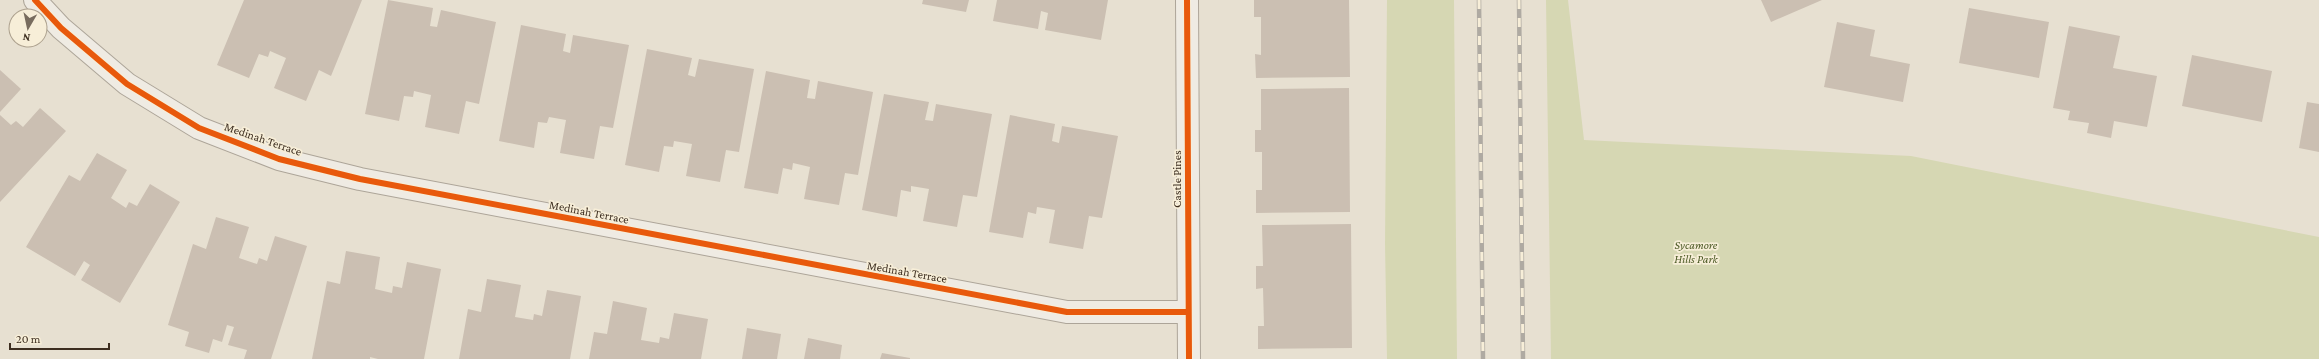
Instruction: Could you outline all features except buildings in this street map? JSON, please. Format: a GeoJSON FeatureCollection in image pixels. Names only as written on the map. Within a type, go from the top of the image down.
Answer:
{"type":"FeatureCollection","features":[{"type":"Feature","properties":{"kind":"street","name":"Medinah Terrace"},"geometry":{"type":"LineString","coordinates":[[35,0],[61,28],[127,84],[199,128],[279,159],[360,180],[1067,312],[1188,312]]}},
{"type":"Feature","properties":{"kind":"street","name":"Castle Pines"},"geometry":{"type":"LineString","coordinates":[[1187,0],[1189,359]]}},
{"type":"Feature","properties":{"kind":"green space"},"geometry":{"type":"Polygon","coordinates":[[[1387,0],[1454,0],[1457,359],[1387,359],[1385,244],[1387,0]]]}},
{"type":"Feature","properties":{"kind":"green space","name":"Sycamore Hills Park"},"geometry":{"type":"Polygon","coordinates":[[[1546,0],[1568,0],[1584,140],[1911,156],[2319,237],[2319,359],[1551,359],[1546,0]]]}},
{"type":"Feature","properties":{"kind":"railway"},"geometry":{"type":"LineString","coordinates":[[1479,0],[1483,359]]}},
{"type":"Feature","properties":{"kind":"railway"},"geometry":{"type":"LineString","coordinates":[[1519,0],[1523,359]]}},
{"type":"Feature","properties":{"kind":"cycle path"},"geometry":{"type":"LineString","coordinates":[[35,0],[61,28],[127,84],[199,128],[279,159],[360,179],[1067,312],[1188,312]]}},
{"type":"Feature","properties":{"kind":"cycle path"},"geometry":{"type":"LineString","coordinates":[[1187,0],[1189,359]]}}]}
